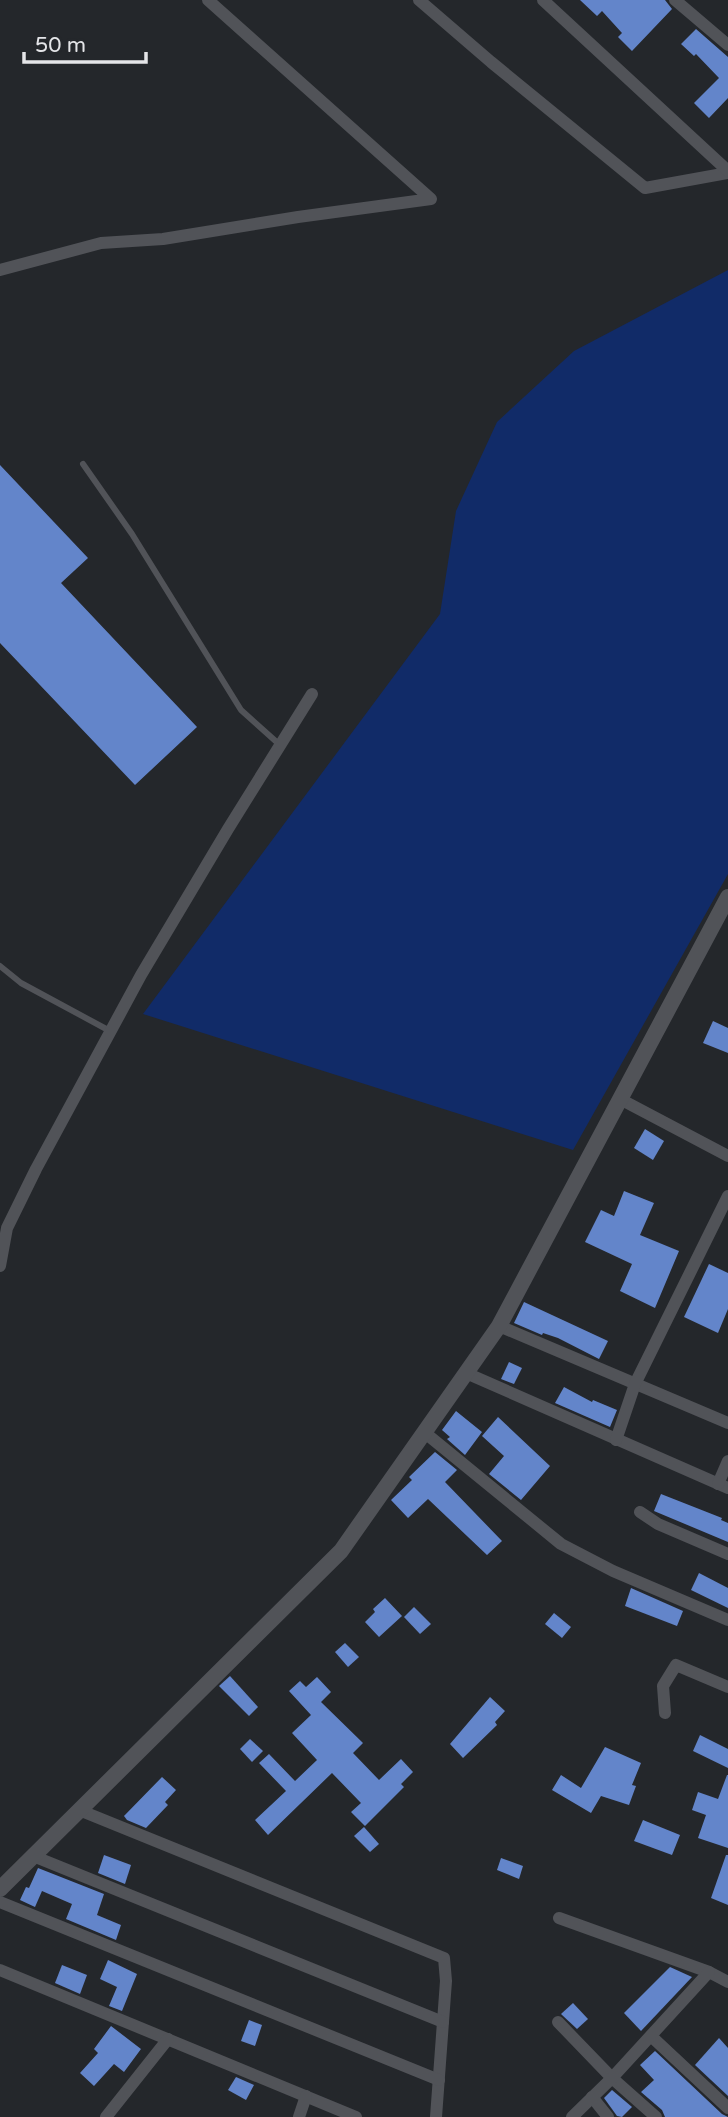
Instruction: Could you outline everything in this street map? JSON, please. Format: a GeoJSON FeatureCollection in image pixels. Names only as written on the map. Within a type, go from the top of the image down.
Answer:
{"type":"FeatureCollection","features":[{"type":"Feature","properties":{"kind":"street"},"geometry":{"type":"LineString","coordinates":[[0,270],[101,243],[163,239],[431,199],[208,0]]}},
{"type":"Feature","properties":{"kind":"street"},"geometry":{"type":"LineString","coordinates":[[419,0],[645,188],[728,172]]}},
{"type":"Feature","properties":{"kind":"street"},"geometry":{"type":"LineString","coordinates":[[543,0],[728,172]]}},
{"type":"Feature","properties":{"kind":"street"},"geometry":{"type":"LineString","coordinates":[[675,0],[728,46]]}},
{"type":"Feature","properties":{"kind":"street"},"geometry":{"type":"LineString","coordinates":[[0,1266],[7,1228],[110,1031],[174,919],[312,694]]}},
{"type":"Feature","properties":{"kind":"street"},"geometry":{"type":"LineString","coordinates":[[0,1889],[341,1551],[499,1326],[728,897]]}},
{"type":"Feature","properties":{"kind":"street"},"geometry":{"type":"LineString","coordinates":[[620,1099],[728,1156]]}},
{"type":"Feature","properties":{"kind":"street"},"geometry":{"type":"LineString","coordinates":[[616,1440],[635,1384],[728,1196]]}},
{"type":"Feature","properties":{"kind":"street"},"geometry":{"type":"LineString","coordinates":[[499,1326],[728,1423]]}},
{"type":"Feature","properties":{"kind":"street"},"geometry":{"type":"LineString","coordinates":[[466,1373],[723,1486],[728,1461]]}},
{"type":"Feature","properties":{"kind":"street"},"geometry":{"type":"LineString","coordinates":[[424,1432],[561,1544],[613,1571],[728,1619]]}},
{"type":"Feature","properties":{"kind":"street"},"geometry":{"type":"LineString","coordinates":[[640,1512],[657,1524],[728,1554]]}},
{"type":"Feature","properties":{"kind":"street"},"geometry":{"type":"LineString","coordinates":[[665,1713],[663,1686],[676,1665],[728,1687]]}},
{"type":"Feature","properties":{"kind":"street"},"geometry":{"type":"LineString","coordinates":[[79,1811],[444,1958],[446,1981],[436,2117]]}},
{"type":"Feature","properties":{"kind":"street"},"geometry":{"type":"LineString","coordinates":[[33,1856],[443,2022]]}},
{"type":"Feature","properties":{"kind":"street"},"geometry":{"type":"LineString","coordinates":[[0,1902],[439,2080]]}},
{"type":"Feature","properties":{"kind":"street"},"geometry":{"type":"LineString","coordinates":[[559,1918],[709,1972],[728,1982]]}},
{"type":"Feature","properties":{"kind":"street"},"geometry":{"type":"LineString","coordinates":[[0,1970],[356,2117]]}},
{"type":"Feature","properties":{"kind":"street"},"geometry":{"type":"LineString","coordinates":[[572,2117],[612,2078],[709,1972]]}},
{"type":"Feature","properties":{"kind":"street"},"geometry":{"type":"LineString","coordinates":[[558,2022],[612,2078],[656,2117]]}},
{"type":"Feature","properties":{"kind":"street"},"geometry":{"type":"LineString","coordinates":[[651,2036],[728,2108]]}},
{"type":"Feature","properties":{"kind":"street"},"geometry":{"type":"LineString","coordinates":[[106,2117],[168,2039]]}},
{"type":"Feature","properties":{"kind":"street"},"geometry":{"type":"LineString","coordinates":[[299,2117],[306,2096]]}},
{"type":"Feature","properties":{"kind":"street"},"geometry":{"type":"LineString","coordinates":[[592,2097],[608,2117]]}},
{"type":"Feature","properties":{"kind":"lane"},"geometry":{"type":"LineString","coordinates":[[83,464],[132,534],[241,710],[280,745]]}},
{"type":"Feature","properties":{"kind":"lane"},"geometry":{"type":"LineString","coordinates":[[0,965],[21,983],[110,1031]]}},
{"type":"Feature","properties":{"kind":"shaded area"},"geometry":{"type":"Polygon","coordinates":[[[728,270],[728,874],[573,1150],[143,1014],[440,614],[456,511],[497,422],[574,351],[728,270]]]}},
{"type":"Feature","properties":{"kind":"building"},"geometry":{"type":"Polygon","coordinates":[[[580,0],[665,0],[672,9],[632,51],[618,37],[622,33],[602,11],[597,16],[580,0]]]}},
{"type":"Feature","properties":{"kind":"building"},"geometry":{"type":"Polygon","coordinates":[[[696,29],[728,57],[728,98],[709,118],[694,103],[719,78],[696,54],[694,56],[681,44],[696,29]]]}},
{"type":"Feature","properties":{"kind":"building"},"geometry":{"type":"Polygon","coordinates":[[[0,465],[88,558],[61,583],[197,727],[135,785],[0,643],[0,465]]]}},
{"type":"Feature","properties":{"kind":"building"},"geometry":{"type":"Polygon","coordinates":[[[713,1021],[728,1028],[728,1053],[703,1043],[713,1021]]]}},
{"type":"Feature","properties":{"kind":"building"},"geometry":{"type":"Polygon","coordinates":[[[645,1129],[664,1141],[653,1160],[634,1148],[645,1129]]]}},
{"type":"Feature","properties":{"kind":"building"},"geometry":{"type":"Polygon","coordinates":[[[624,1191],[654,1203],[640,1235],[679,1251],[655,1308],[620,1291],[632,1264],[585,1242],[601,1210],[614,1216],[624,1191]]]}},
{"type":"Feature","properties":{"kind":"building"},"geometry":{"type":"Polygon","coordinates":[[[709,1264],[728,1273],[728,1309],[718,1333],[684,1317],[709,1264]]]}},
{"type":"Feature","properties":{"kind":"building"},"geometry":{"type":"Polygon","coordinates":[[[524,1302],[608,1341],[599,1359],[558,1338],[543,1333],[542,1335],[514,1323],[524,1302]]]}},
{"type":"Feature","properties":{"kind":"building"},"geometry":{"type":"Polygon","coordinates":[[[509,1362],[522,1368],[514,1384],[501,1379],[509,1362]]]}},
{"type":"Feature","properties":{"kind":"building"},"geometry":{"type":"Polygon","coordinates":[[[564,1387],[592,1402],[593,1400],[617,1410],[610,1427],[555,1403],[564,1387]]]}},
{"type":"Feature","properties":{"kind":"building"},"geometry":{"type":"Polygon","coordinates":[[[456,1411],[482,1432],[465,1455],[447,1439],[450,1437],[442,1430],[456,1411]]]}},
{"type":"Feature","properties":{"kind":"building"},"geometry":{"type":"Polygon","coordinates":[[[498,1417],[550,1466],[521,1500],[489,1474],[504,1456],[482,1436],[498,1417]]]}},
{"type":"Feature","properties":{"kind":"building"},"geometry":{"type":"Polygon","coordinates":[[[435,1452],[457,1470],[445,1482],[502,1541],[487,1555],[428,1499],[408,1518],[391,1500],[412,1480],[409,1477],[435,1452]]]}},
{"type":"Feature","properties":{"kind":"building"},"geometry":{"type":"Polygon","coordinates":[[[661,1494],[722,1518],[721,1520],[728,1523],[728,1542],[654,1511],[661,1494]]]}},
{"type":"Feature","properties":{"kind":"building"},"geometry":{"type":"Polygon","coordinates":[[[699,1573],[728,1588],[728,1608],[691,1590],[699,1573]]]}},
{"type":"Feature","properties":{"kind":"building"},"geometry":{"type":"Polygon","coordinates":[[[631,1588],[683,1611],[677,1626],[625,1606],[631,1588]]]}},
{"type":"Feature","properties":{"kind":"building"},"geometry":{"type":"Polygon","coordinates":[[[385,1598],[402,1616],[379,1637],[365,1622],[375,1612],[373,1609],[385,1598]]]}},
{"type":"Feature","properties":{"kind":"building"},"geometry":{"type":"Polygon","coordinates":[[[414,1607],[431,1624],[420,1634],[404,1617],[414,1607]]]}},
{"type":"Feature","properties":{"kind":"building"},"geometry":{"type":"Polygon","coordinates":[[[554,1613],[571,1627],[562,1638],[545,1624],[554,1613]]]}},
{"type":"Feature","properties":{"kind":"building"},"geometry":{"type":"Polygon","coordinates":[[[345,1643],[359,1657],[348,1667],[335,1652],[345,1643]]]}},
{"type":"Feature","properties":{"kind":"building"},"geometry":{"type":"Polygon","coordinates":[[[230,1676],[258,1707],[249,1716],[219,1686],[230,1676]]]}},
{"type":"Feature","properties":{"kind":"building"},"geometry":{"type":"Polygon","coordinates":[[[317,1677],[331,1692],[321,1702],[363,1743],[353,1753],[379,1780],[401,1759],[413,1772],[401,1784],[404,1787],[365,1826],[351,1812],[361,1803],[332,1773],[268,1835],[255,1820],[286,1791],[259,1763],[269,1754],[295,1781],[317,1760],[292,1733],[311,1715],[289,1691],[300,1681],[306,1687],[317,1677]]]}},
{"type":"Feature","properties":{"kind":"building"},"geometry":{"type":"Polygon","coordinates":[[[490,1697],[505,1711],[495,1722],[497,1725],[463,1758],[450,1744],[490,1697]]]}},
{"type":"Feature","properties":{"kind":"building"},"geometry":{"type":"Polygon","coordinates":[[[700,1735],[728,1749],[728,1768],[693,1751],[700,1735]]]}},
{"type":"Feature","properties":{"kind":"building"},"geometry":{"type":"Polygon","coordinates":[[[250,1739],[263,1751],[252,1762],[240,1749],[250,1739]]]}},
{"type":"Feature","properties":{"kind":"building"},"geometry":{"type":"Polygon","coordinates":[[[605,1747],[641,1763],[632,1785],[636,1786],[629,1805],[601,1796],[591,1813],[552,1790],[561,1775],[581,1788],[605,1747]]]}},
{"type":"Feature","properties":{"kind":"building"},"geometry":{"type":"Polygon","coordinates":[[[727,1775],[728,1848],[698,1838],[706,1815],[692,1810],[698,1792],[718,1799],[727,1775]]]}},
{"type":"Feature","properties":{"kind":"building"},"geometry":{"type":"Polygon","coordinates":[[[162,1777],[176,1790],[165,1802],[168,1805],[146,1828],[127,1820],[124,1816],[162,1777]]]}},
{"type":"Feature","properties":{"kind":"building"},"geometry":{"type":"Polygon","coordinates":[[[643,1820],[680,1835],[672,1855],[634,1841],[643,1820]]]}},
{"type":"Feature","properties":{"kind":"building"},"geometry":{"type":"Polygon","coordinates":[[[364,1827],[379,1844],[370,1852],[354,1836],[364,1827]]]}},
{"type":"Feature","properties":{"kind":"building"},"geometry":{"type":"Polygon","coordinates":[[[104,1855],[131,1865],[125,1884],[98,1873],[104,1855]]]}},
{"type":"Feature","properties":{"kind":"building"},"geometry":{"type":"Polygon","coordinates":[[[728,1855],[728,1905],[711,1898],[728,1855]]]}},
{"type":"Feature","properties":{"kind":"building"},"geometry":{"type":"Polygon","coordinates":[[[501,1858],[523,1866],[519,1879],[497,1870],[501,1858]]]}},
{"type":"Feature","properties":{"kind":"building"},"geometry":{"type":"Polygon","coordinates":[[[38,1868],[104,1894],[97,1915],[121,1925],[116,1940],[66,1919],[72,1904],[42,1891],[35,1907],[20,1900],[38,1868]]]}},
{"type":"Feature","properties":{"kind":"building"},"geometry":{"type":"Polygon","coordinates":[[[108,1960],[137,1974],[122,2011],[109,2006],[117,1987],[100,1979],[108,1960]]]}},
{"type":"Feature","properties":{"kind":"building"},"geometry":{"type":"Polygon","coordinates":[[[62,1965],[87,1975],[80,1994],[55,1983],[62,1965]]]}},
{"type":"Feature","properties":{"kind":"building"},"geometry":{"type":"Polygon","coordinates":[[[670,1967],[692,1977],[641,2031],[624,2013],[670,1967]]]}},
{"type":"Feature","properties":{"kind":"building"},"geometry":{"type":"Polygon","coordinates":[[[573,2003],[588,2019],[577,2029],[561,2014],[573,2003]]]}},
{"type":"Feature","properties":{"kind":"building"},"geometry":{"type":"Polygon","coordinates":[[[249,2020],[262,2025],[255,2046],[241,2041],[249,2020]]]}},
{"type":"Feature","properties":{"kind":"building"},"geometry":{"type":"Polygon","coordinates":[[[111,2026],[141,2049],[124,2072],[114,2064],[94,2086],[80,2073],[98,2053],[94,2049],[111,2026]]]}},
{"type":"Feature","properties":{"kind":"building"},"geometry":{"type":"Polygon","coordinates":[[[719,2038],[728,2048],[728,2096],[695,2065],[719,2038]]]}},
{"type":"Feature","properties":{"kind":"building"},"geometry":{"type":"Polygon","coordinates":[[[655,2051],[728,2117],[665,2117],[662,2110],[641,2092],[654,2080],[640,2065],[655,2051]]]}},
{"type":"Feature","properties":{"kind":"building"},"geometry":{"type":"Polygon","coordinates":[[[236,2077],[254,2085],[246,2100],[228,2090],[236,2077]]]}},
{"type":"Feature","properties":{"kind":"building"},"geometry":{"type":"Polygon","coordinates":[[[612,2090],[632,2107],[622,2117],[617,2116],[604,2098],[612,2090]]]}}]}
